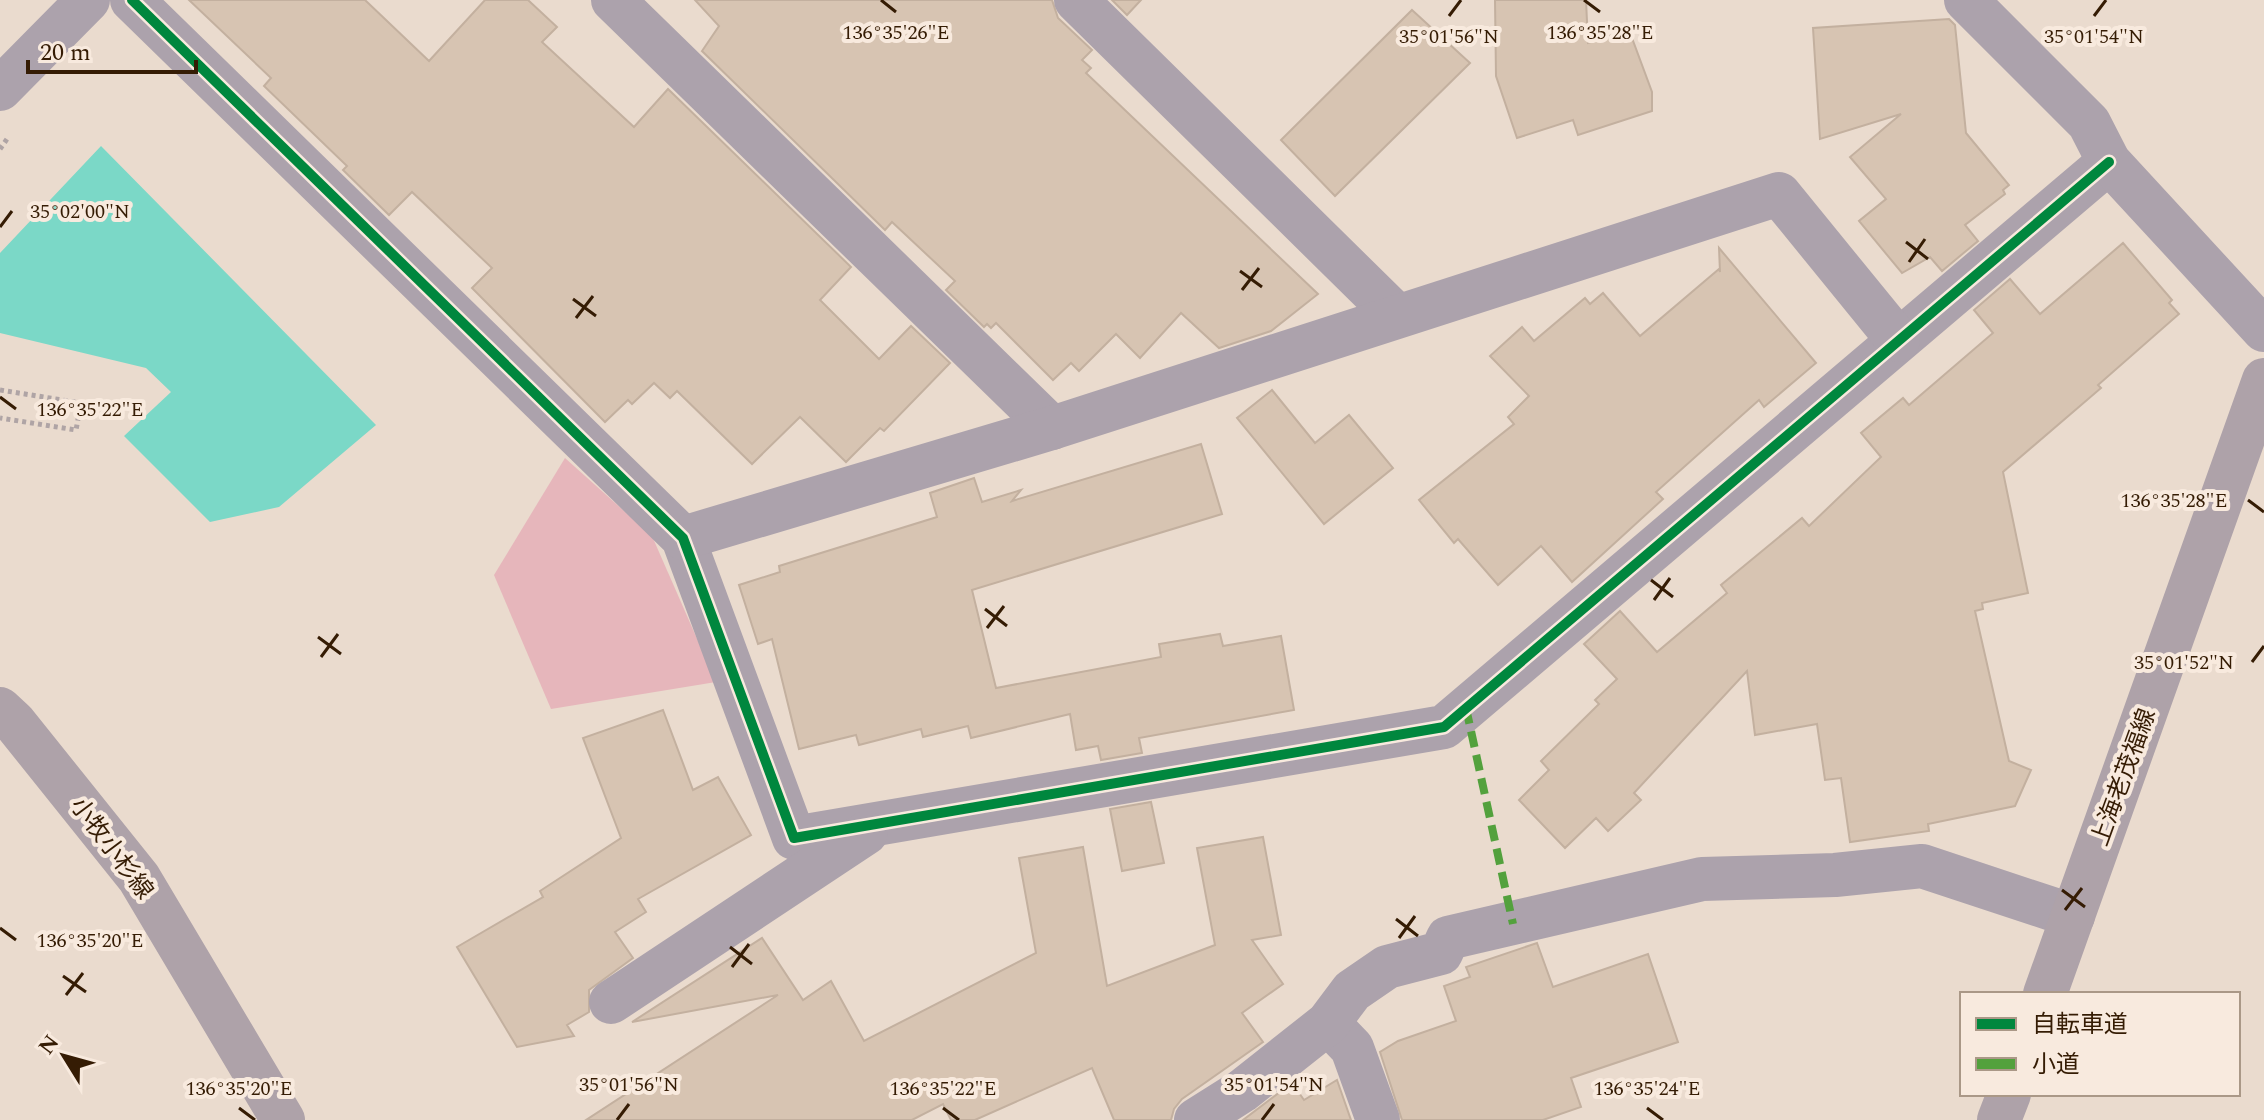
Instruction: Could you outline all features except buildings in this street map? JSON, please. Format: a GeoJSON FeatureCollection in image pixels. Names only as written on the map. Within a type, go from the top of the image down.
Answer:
{"type":"FeatureCollection","features":[{"type":"Feature","properties":{"kind":"main road","name":"上海老茂福線"},"geometry":{"type":"LineString","coordinates":[[2046,992],[2264,380]]}},
{"type":"Feature","properties":{"kind":"main road","name":"小牧小杉線"},"geometry":{"type":"LineString","coordinates":[[0,709],[14,722],[139,878],[283,1120]]}},
{"type":"Feature","properties":{"kind":"main road"},"geometry":{"type":"LineString","coordinates":[[1999,1120],[2008,1096]]}},
{"type":"Feature","properties":{"kind":"street"},"geometry":{"type":"LineString","coordinates":[[0,89],[88,0]]}},
{"type":"Feature","properties":{"kind":"street"},"geometry":{"type":"LineString","coordinates":[[132,0],[683,538],[794,838],[1444,727],[2109,162]]}},
{"type":"Feature","properties":{"kind":"street"},"geometry":{"type":"LineString","coordinates":[[1076,0],[1396,315]]}},
{"type":"Feature","properties":{"kind":"street"},"geometry":{"type":"LineString","coordinates":[[1966,0],[2089,123],[2109,162],[2264,330]]}},
{"type":"Feature","properties":{"kind":"street"},"geometry":{"type":"LineString","coordinates":[[623,3],[1052,428]]}},
{"type":"Feature","properties":{"kind":"street"},"geometry":{"type":"LineString","coordinates":[[683,538],[1052,428],[1779,194],[1898,340]]}},
{"type":"Feature","properties":{"kind":"street"},"geometry":{"type":"LineString","coordinates":[[611,1002],[878,825]]}},
{"type":"Feature","properties":{"kind":"street"},"geometry":{"type":"LineString","coordinates":[[1196,1120],[1242,1091],[1328,1023],[1352,991],[1387,967],[1441,953],[1448,938],[1702,879],[1835,875],[1922,866],[2073,916]]}},
{"type":"Feature","properties":{"kind":"street"},"geometry":{"type":"LineString","coordinates":[[1328,1023],[1352,1048],[1378,1120]]}},
{"type":"Feature","properties":{"kind":"path"},"geometry":{"type":"LineString","coordinates":[[0,390],[81,403],[76,430],[0,418]]}},
{"type":"Feature","properties":{"kind":"shaded area"},"geometry":{"type":"Polygon","coordinates":[[[565,458],[652,536],[716,682],[551,709],[494,575],[565,458]]]}},
{"type":"Feature","properties":{"kind":"water"},"geometry":{"type":"Polygon","coordinates":[[[101,146],[376,425],[279,507],[210,522],[124,436],[171,392],[146,368],[0,333],[0,253],[101,146]]]}},
{"type":"Feature","properties":{"kind":"marked path"},"geometry":{"type":"LineString","coordinates":[[1466,708],[1513,924]]}},
{"type":"Feature","properties":{"kind":"cycle path"},"geometry":{"type":"LineString","coordinates":[[132,0],[683,538],[794,838],[1444,727],[2109,162]]}}]}
